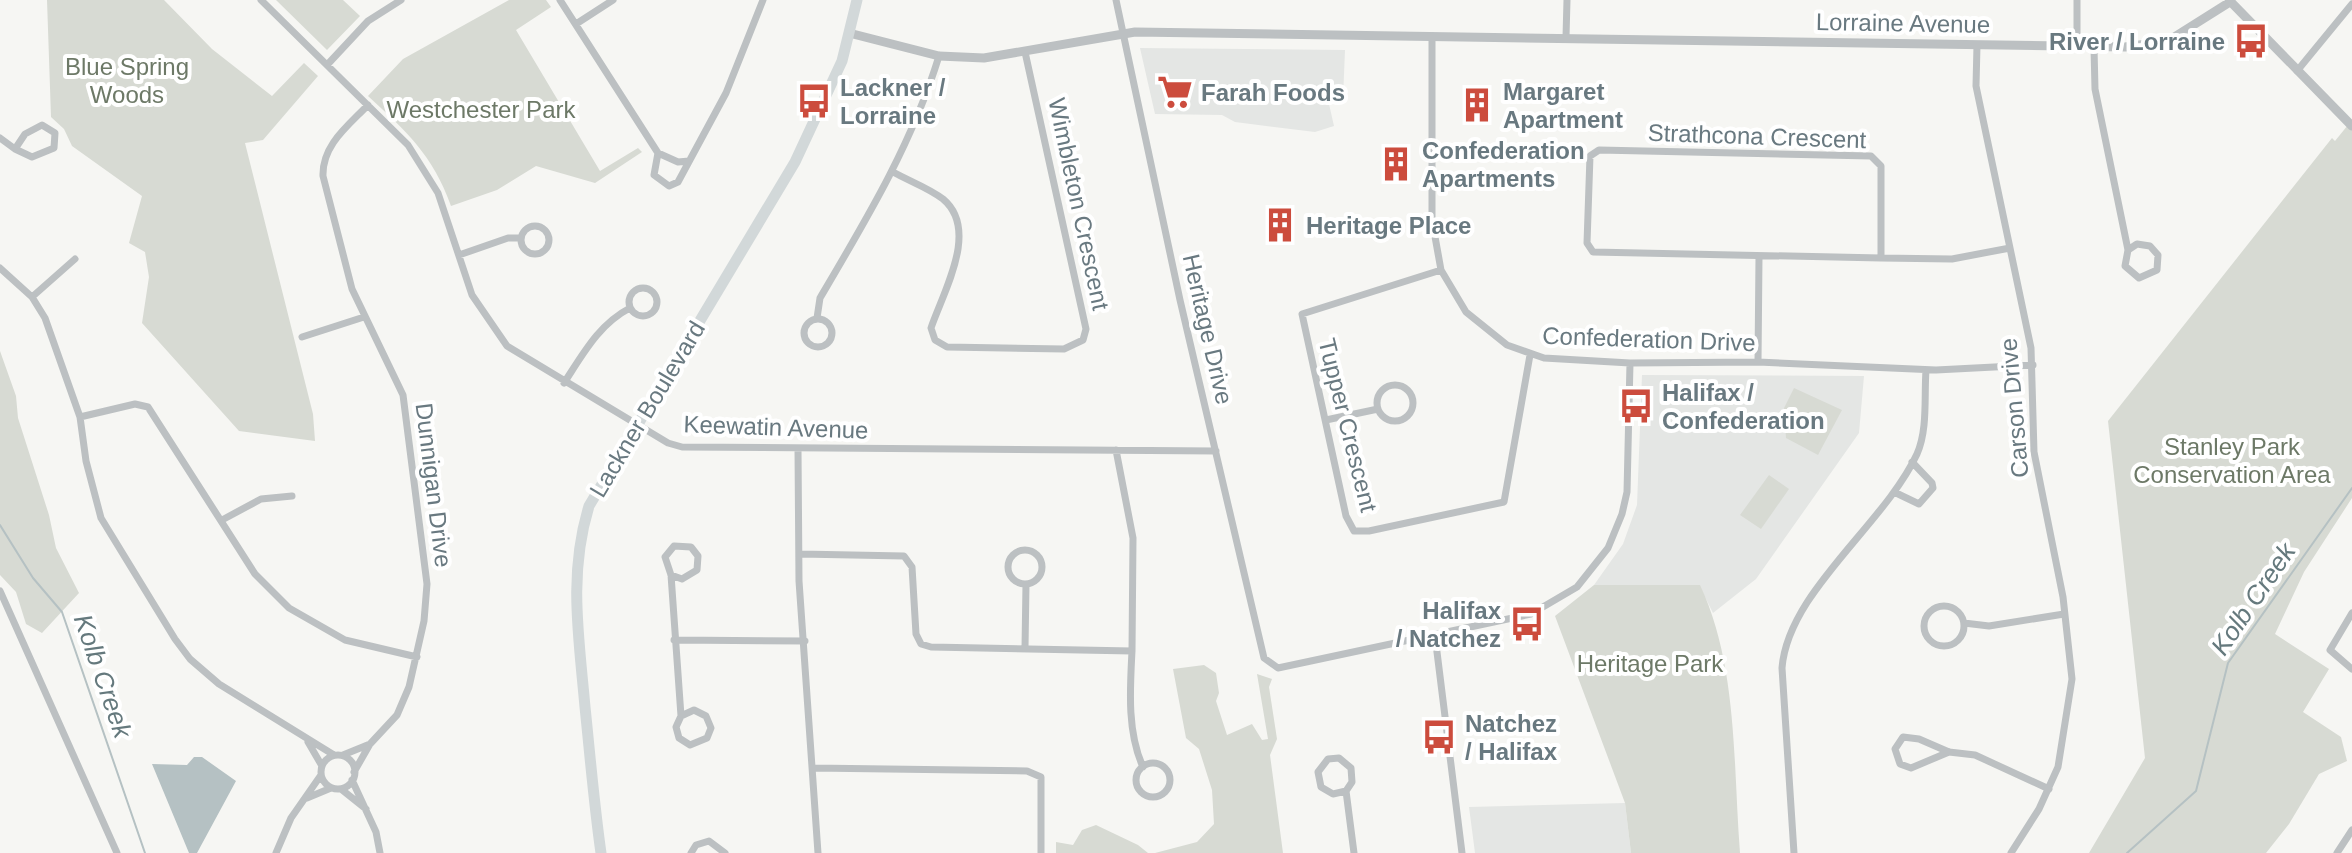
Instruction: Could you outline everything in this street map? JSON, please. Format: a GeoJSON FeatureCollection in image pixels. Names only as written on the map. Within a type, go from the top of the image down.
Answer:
{"type":"FeatureCollection","features":[{"type":"Feature","properties":{"kind":"main road","name":"Lackner Boulevard"},"geometry":{"type":"LineString","coordinates":[[601,853],[576,608],[575,565],[589,506],[795,162],[842,61],[857,0]]}},
{"type":"Feature","properties":{"kind":"street","name":"Keewatin Avenue"},"geometry":{"type":"LineString","coordinates":[[261,0],[408,145],[438,193],[472,295],[494,332],[526,360],[637,426],[682,447],[1216,451]]}},
{"type":"Feature","properties":{"kind":"street"},"geometry":{"type":"LineString","coordinates":[[327,65],[368,21],[401,0]]}},
{"type":"Feature","properties":{"kind":"street"},"geometry":{"type":"LineString","coordinates":[[560,0],[658,153],[676,161],[689,161]]}},
{"type":"Feature","properties":{"kind":"street"},"geometry":{"type":"LineString","coordinates":[[576,24],[613,0]]}},
{"type":"Feature","properties":{"kind":"street"},"geometry":{"type":"LineString","coordinates":[[658,153],[654,175],[669,186],[678,182],[726,93],[763,0]]}},
{"type":"Feature","properties":{"kind":"street","name":"Heritage Drive"},"geometry":{"type":"LineString","coordinates":[[1116,0],[1264,658],[1278,668],[1435,636]]}},
{"type":"Feature","properties":{"kind":"street"},"geometry":{"type":"LineString","coordinates":[[1566,37],[1567,0]]}},
{"type":"Feature","properties":{"kind":"street"},"geometry":{"type":"LineString","coordinates":[[2077,0],[2077,47]]}},
{"type":"Feature","properties":{"kind":"street"},"geometry":{"type":"LineString","coordinates":[[2229,1],[2352,126]]}},
{"type":"Feature","properties":{"kind":"street","name":"Lorraine Avenue"},"geometry":{"type":"LineString","coordinates":[[849,33],[939,56],[984,58],[1123,33],[1566,37],[2094,48],[2151,46],[2168,41],[2229,1]]}},
{"type":"Feature","properties":{"kind":"street"},"geometry":{"type":"LineString","coordinates":[[2297,71],[2352,4]]}},
{"type":"Feature","properties":{"kind":"street","name":"Confederation Drive"},"geometry":{"type":"LineString","coordinates":[[1432,36],[1432,220],[1441,270],[1466,312],[1507,345],[1530,355],[1630,363],[1758,362],[1926,370],[2033,365]]}},
{"type":"Feature","properties":{"kind":"street","name":"Carson Drive"},"geometry":{"type":"LineString","coordinates":[[1977,45],[1976,86],[2033,365],[2034,452],[2064,614],[2072,679],[2068,723],[2049,789],[2011,853]]}},
{"type":"Feature","properties":{"kind":"street"},"geometry":{"type":"LineString","coordinates":[[2094,48],[2095,89],[2128,250],[2125,266],[2132,276],[2147,278],[2157,270],[2158,255],[2150,246],[2137,244],[2128,250]]}},
{"type":"Feature","properties":{"kind":"street","name":"Wimbleton Crescent"},"geometry":{"type":"LineString","coordinates":[[893,172],[941,197],[958,220],[958,249],[931,328],[935,340],[947,347],[1064,349],[1075,347],[1083,340],[1086,329],[1025,52]]}},
{"type":"Feature","properties":{"kind":"street"},"geometry":{"type":"LineString","coordinates":[[817,318],[820,298],[893,172],[928,91],[939,56]]}},
{"type":"Feature","properties":{"kind":"street","name":"Dunnigan Drive"},"geometry":{"type":"LineString","coordinates":[[353,776],[370,744],[397,715],[417,657],[427,584],[403,395],[364,317],[346,270],[322,163],[331,145],[368,105]]}},
{"type":"Feature","properties":{"kind":"street"},"geometry":{"type":"LineString","coordinates":[[0,138],[15,149],[32,157],[54,148],[55,133],[42,125],[34,127],[15,149]]}},
{"type":"Feature","properties":{"kind":"street","name":"Strathcona Crescent"},"geometry":{"type":"LineString","coordinates":[[1881,258],[1881,166],[1871,156],[1599,150],[1590,156],[1587,243],[1593,252],[1759,257],[1952,259],[2010,248]]}},
{"type":"Feature","properties":{"kind":"street"},"geometry":{"type":"LineString","coordinates":[[535,226],[547,233],[549,243],[544,251],[532,254],[524,249],[521,238],[526,229],[535,226]]}},
{"type":"Feature","properties":{"kind":"street"},"geometry":{"type":"LineString","coordinates":[[459,255],[508,238],[521,238]]}},
{"type":"Feature","properties":{"kind":"street"},"geometry":{"type":"LineString","coordinates":[[1758,362],[1759,257]]}},
{"type":"Feature","properties":{"kind":"street"},"geometry":{"type":"LineString","coordinates":[[32,297],[75,259]]}},
{"type":"Feature","properties":{"kind":"street"},"geometry":{"type":"LineString","coordinates":[[0,268],[32,297],[56,342],[80,417],[86,461],[101,518],[175,639],[190,659],[219,684],[306,741],[351,762],[353,776],[376,832],[380,853]]}},
{"type":"Feature","properties":{"kind":"street","name":"Tupper Crescent"},"geometry":{"type":"LineString","coordinates":[[1441,270],[1302,314],[1346,516],[1354,531],[1369,531],[1499,505],[1508,497],[1530,355]]}},
{"type":"Feature","properties":{"kind":"street"},"geometry":{"type":"LineString","coordinates":[[649,289],[656,296],[657,306],[651,314],[640,316],[630,308],[630,297],[635,290],[649,289]]}},
{"type":"Feature","properties":{"kind":"street"},"geometry":{"type":"LineString","coordinates":[[564,383],[586,348],[614,316],[630,308]]}},
{"type":"Feature","properties":{"kind":"street"},"geometry":{"type":"LineString","coordinates":[[302,337],[364,317]]}},
{"type":"Feature","properties":{"kind":"street"},"geometry":{"type":"LineString","coordinates":[[817,318],[827,321],[832,330],[830,339],[819,347],[809,344],[804,333],[806,324],[817,318]]}},
{"type":"Feature","properties":{"kind":"street"},"geometry":{"type":"LineString","coordinates":[[1462,853],[1435,636],[1531,614],[1562,599],[1593,569],[1616,532],[1627,492],[1630,363]]}},
{"type":"Feature","properties":{"kind":"street"},"geometry":{"type":"LineString","coordinates":[[1794,853],[1784,645],[1796,619],[1894,492],[1912,462],[1923,436],[1926,370]]}},
{"type":"Feature","properties":{"kind":"street"},"geometry":{"type":"LineString","coordinates":[[1388,387],[1401,387],[1412,400],[1408,415],[1396,421],[1386,419],[1378,409],[1378,397],[1388,387]]}},
{"type":"Feature","properties":{"kind":"street"},"geometry":{"type":"LineString","coordinates":[[80,417],[135,404],[148,407],[255,574],[289,608],[345,640],[417,657]]}},
{"type":"Feature","properties":{"kind":"street"},"geometry":{"type":"LineString","coordinates":[[1326,420],[1378,409]]}},
{"type":"Feature","properties":{"kind":"street"},"geometry":{"type":"LineString","coordinates":[[798,449],[800,554],[818,853]]}},
{"type":"Feature","properties":{"kind":"street"},"geometry":{"type":"LineString","coordinates":[[1116,450],[1133,538],[1130,699],[1136,753],[1143,767]]}},
{"type":"Feature","properties":{"kind":"street"},"geometry":{"type":"LineString","coordinates":[[1894,492],[1919,504],[1933,488],[1912,462]]}},
{"type":"Feature","properties":{"kind":"street"},"geometry":{"type":"LineString","coordinates":[[222,520],[261,499],[292,496]]}},
{"type":"Feature","properties":{"kind":"street"},"geometry":{"type":"LineString","coordinates":[[671,575],[682,579],[697,570],[698,556],[691,547],[680,544],[669,550],[664,563],[671,575],[681,716],[676,727],[683,742],[696,745],[707,738],[711,728],[706,716],[694,710],[681,716]]}},
{"type":"Feature","properties":{"kind":"street"},"geometry":{"type":"LineString","coordinates":[[1022,550],[1034,552],[1042,564],[1040,575],[1026,584],[1013,580],[1007,567],[1012,556],[1022,550]]}},
{"type":"Feature","properties":{"kind":"street"},"geometry":{"type":"LineString","coordinates":[[800,554],[904,556],[912,567],[916,634],[921,644],[931,647],[1132,651]]}},
{"type":"Feature","properties":{"kind":"street"},"geometry":{"type":"LineString","coordinates":[[1025,648],[1026,584]]}},
{"type":"Feature","properties":{"kind":"street"},"geometry":{"type":"LineString","coordinates":[[0,591],[117,853]]}},
{"type":"Feature","properties":{"kind":"street"},"geometry":{"type":"LineString","coordinates":[[1939,607],[1955,609],[1964,623],[1960,637],[1948,645],[1934,642],[1925,630],[1927,616],[1939,607]]}},
{"type":"Feature","properties":{"kind":"street"},"geometry":{"type":"LineString","coordinates":[[2352,613],[2332,646],[2334,655],[2352,669]]}},
{"type":"Feature","properties":{"kind":"street"},"geometry":{"type":"LineString","coordinates":[[1964,623],[1989,626],[2064,614]]}},
{"type":"Feature","properties":{"kind":"street"},"geometry":{"type":"LineString","coordinates":[[674,640],[805,641]]}},
{"type":"Feature","properties":{"kind":"street"},"geometry":{"type":"LineString","coordinates":[[1949,752],[1911,768],[1900,764],[1895,749],[1903,737],[1910,737],[1949,752],[1975,755],[2049,789]]}},
{"type":"Feature","properties":{"kind":"street"},"geometry":{"type":"LineString","coordinates":[[306,741],[331,788]]}},
{"type":"Feature","properties":{"kind":"street","name":"Dunnigan Drive"},"geometry":{"type":"LineString","coordinates":[[338,755],[370,744]]}},
{"type":"Feature","properties":{"kind":"street"},"geometry":{"type":"LineString","coordinates":[[276,853],[291,818],[307,798],[322,770],[338,755]]}},
{"type":"Feature","properties":{"kind":"street"},"geometry":{"type":"LineString","coordinates":[[1346,791],[1333,794],[1321,787],[1318,772],[1328,759],[1339,758],[1351,768],[1352,782],[1346,791],[1354,853]]}},
{"type":"Feature","properties":{"kind":"street"},"geometry":{"type":"LineString","coordinates":[[1153,764],[1168,772],[1170,783],[1164,794],[1152,797],[1140,791],[1137,777],[1143,767],[1153,764]]}},
{"type":"Feature","properties":{"kind":"street"},"geometry":{"type":"LineString","coordinates":[[813,768],[1027,771],[1041,777],[1041,853]]}},
{"type":"Feature","properties":{"kind":"street"},"geometry":{"type":"LineString","coordinates":[[341,789],[353,776]]}},
{"type":"Feature","properties":{"kind":"street"},"geometry":{"type":"LineString","coordinates":[[307,798],[331,788],[341,789],[366,809]]}},
{"type":"Feature","properties":{"kind":"street"},"geometry":{"type":"LineString","coordinates":[[2337,853],[2352,830]]}},
{"type":"Feature","properties":{"kind":"street"},"geometry":{"type":"LineString","coordinates":[[691,853],[696,845],[709,841],[725,853]]}},
{"type":"Feature","properties":{"kind":"shaded area"},"geometry":{"type":"Polygon","coordinates":[[[1140,48],[1345,50],[1343,99],[1329,104],[1334,126],[1315,132],[1235,122],[1222,115],[1155,114],[1140,48]]]}},
{"type":"Feature","properties":{"kind":"shaded area"},"geometry":{"type":"Polygon","coordinates":[[[1642,375],[1864,376],[1859,433],[1756,579],[1713,613],[1699,585],[1594,585],[1623,544],[1637,505],[1642,375]]]}},
{"type":"Feature","properties":{"kind":"shaded area"},"geometry":{"type":"Polygon","coordinates":[[[194,757],[202,757],[236,781],[197,853],[189,853],[152,764],[187,765],[194,757]]]}},
{"type":"Feature","properties":{"kind":"shaded area"},"geometry":{"type":"Polygon","coordinates":[[[1625,803],[1631,853],[1475,853],[1469,807],[1625,803]]]}},
{"type":"Feature","properties":{"kind":"green space","name":"Blue Spring Woods"},"geometry":{"type":"Polygon","coordinates":[[[47,0],[164,0],[212,49],[272,96],[304,63],[318,76],[263,140],[245,143],[313,414],[315,441],[239,431],[142,323],[149,277],[145,252],[129,243],[142,196],[72,146],[64,129],[51,117],[47,0]]]}},
{"type":"Feature","properties":{"kind":"green space"},"geometry":{"type":"Polygon","coordinates":[[[276,0],[343,0],[360,16],[327,50],[276,0]]]}},
{"type":"Feature","properties":{"kind":"green space","name":"Westchester Park"},"geometry":{"type":"Polygon","coordinates":[[[509,0],[546,0],[551,7],[516,30],[600,171],[638,148],[642,152],[595,183],[536,166],[497,190],[451,206],[427,158],[368,96],[403,59],[509,0]]]}},
{"type":"Feature","properties":{"kind":"green space","name":"Stanley Park Conservation Area"},"geometry":{"type":"Polygon","coordinates":[[[2352,120],[2352,498],[2304,572],[2275,634],[2329,669],[2303,712],[2341,737],[2347,761],[2319,774],[2289,824],[2266,853],[2089,853],[2145,758],[2108,421],[2332,138],[2335,141],[2352,120]]]}},
{"type":"Feature","properties":{"kind":"green space"},"geometry":{"type":"Polygon","coordinates":[[[0,351],[16,396],[18,418],[49,515],[56,548],[79,593],[42,633],[26,624],[16,592],[0,575],[0,351]]]}},
{"type":"Feature","properties":{"kind":"green space"},"geometry":{"type":"Polygon","coordinates":[[[1794,388],[1842,410],[1818,455],[1786,438],[1784,408],[1794,388]]]}},
{"type":"Feature","properties":{"kind":"green space"},"geometry":{"type":"Polygon","coordinates":[[[1769,475],[1789,489],[1761,529],[1740,515],[1769,475]]]}},
{"type":"Feature","properties":{"kind":"green space","name":"Heritage Park"},"geometry":{"type":"Polygon","coordinates":[[[1594,585],[1700,585],[1712,616],[1728,682],[1740,853],[1631,853],[1625,803],[1555,616],[1594,585]]]}},
{"type":"Feature","properties":{"kind":"green space"},"geometry":{"type":"Polygon","coordinates":[[[1204,665],[1216,673],[1219,693],[1216,701],[1227,735],[1252,724],[1262,740],[1268,739],[1257,674],[1272,679],[1269,687],[1277,739],[1270,755],[1283,853],[1155,853],[1197,842],[1214,824],[1212,790],[1199,749],[1186,738],[1173,669],[1204,665]]]}},
{"type":"Feature","properties":{"kind":"green space"},"geometry":{"type":"Polygon","coordinates":[[[1096,825],[1148,853],[1056,853],[1056,842],[1073,845],[1082,830],[1096,825]]]}},
{"type":"Feature","properties":{"kind":"waterway","name":"Kolb Creek"},"geometry":{"type":"LineString","coordinates":[[2127,853],[2196,791],[2228,663],[2352,488]]}},
{"type":"Feature","properties":{"kind":"waterway","name":"Kolb Creek"},"geometry":{"type":"LineString","coordinates":[[0,525],[33,578],[62,612],[145,853]]}},
{"type":"Feature","properties":{"kind":"place","name":"River / Lorraine"},"geometry":{"type":"Point","coordinates":[2251,41]}},
{"type":"Feature","properties":{"kind":"place","name":"Farah Foods"},"geometry":{"type":"Point","coordinates":[1175,92]}},
{"type":"Feature","properties":{"kind":"place","name":"Lackner / Lorraine"},"geometry":{"type":"Point","coordinates":[814,101]}},
{"type":"Feature","properties":{"kind":"place","name":"Margaret Apartment"},"geometry":{"type":"Point","coordinates":[1477,105]}},
{"type":"Feature","properties":{"kind":"place","name":"Confederation Apartments"},"geometry":{"type":"Point","coordinates":[1396,164]}},
{"type":"Feature","properties":{"kind":"place","name":"Heritage Place"},"geometry":{"type":"Point","coordinates":[1280,225]}},
{"type":"Feature","properties":{"kind":"place","name":"Halifax / Confederation"},"geometry":{"type":"Point","coordinates":[1636,406]}},
{"type":"Feature","properties":{"kind":"place","name":"Halifax / Natchez"},"geometry":{"type":"Point","coordinates":[1527,624]}},
{"type":"Feature","properties":{"kind":"place","name":"Natchez / Halifax"},"geometry":{"type":"Point","coordinates":[1439,737]}}]}
